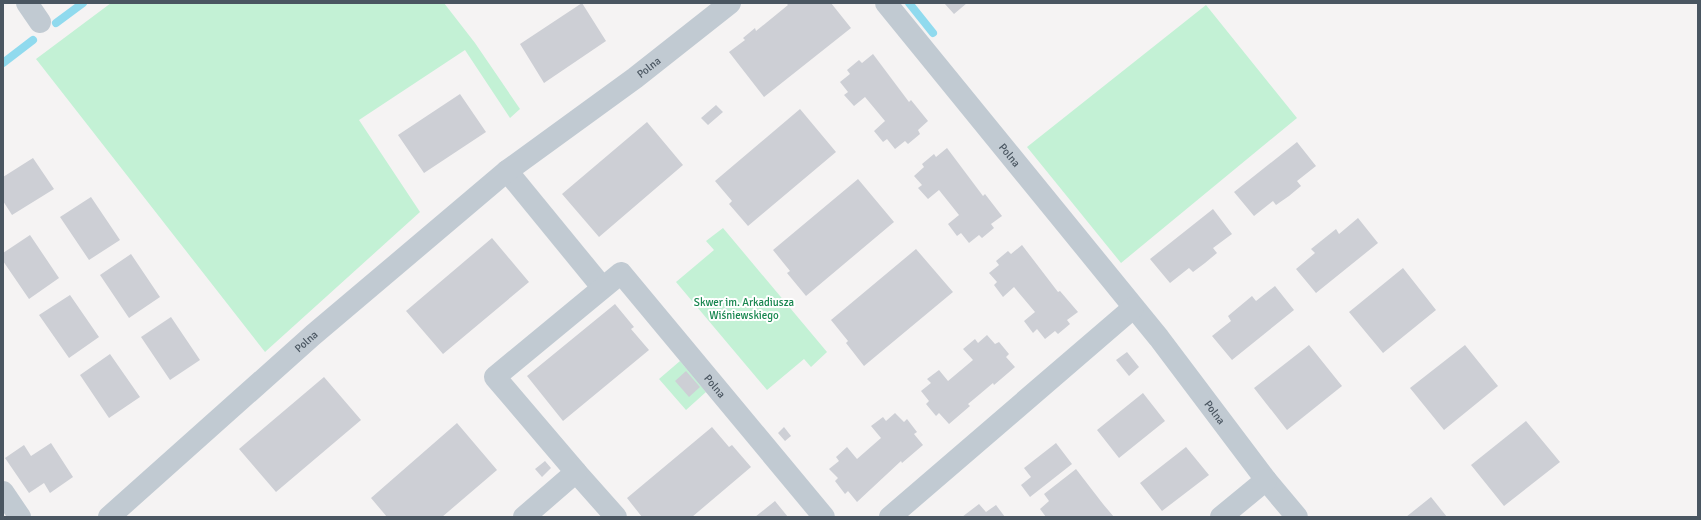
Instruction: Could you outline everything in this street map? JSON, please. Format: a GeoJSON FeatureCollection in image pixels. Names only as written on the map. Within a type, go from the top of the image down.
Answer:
{"type":"FeatureCollection","features":[{"type":"Feature","properties":{"kind":"street"},"geometry":{"type":"LineString","coordinates":[[27,3],[40,22]]}},
{"type":"Feature","properties":{"kind":"street","name":"Polna"},"geometry":{"type":"LineString","coordinates":[[109,517],[313,335],[507,171],[635,78],[730,3]]}},
{"type":"Feature","properties":{"kind":"street","name":"Polna"},"geometry":{"type":"LineString","coordinates":[[886,3],[1133,308],[1159,338],[1266,480],[1297,517]]}},
{"type":"Feature","properties":{"kind":"street"},"geometry":{"type":"LineString","coordinates":[[507,171],[602,287]]}},
{"type":"Feature","properties":{"kind":"street","name":"Polna"},"geometry":{"type":"LineString","coordinates":[[616,517],[495,377],[602,287],[621,273],[824,517]]}},
{"type":"Feature","properties":{"kind":"street"},"geometry":{"type":"LineString","coordinates":[[890,517],[1133,308]]}},
{"type":"Feature","properties":{"kind":"street"},"geometry":{"type":"LineString","coordinates":[[524,517],[576,472]]}},
{"type":"Feature","properties":{"kind":"street"},"geometry":{"type":"LineString","coordinates":[[1221,517],[1266,480]]}},
{"type":"Feature","properties":{"kind":"street"},"geometry":{"type":"LineString","coordinates":[[3,492],[20,517]]}},
{"type":"Feature","properties":{"kind":"green space"},"geometry":{"type":"Polygon","coordinates":[[[111,3],[444,3],[475,43],[520,109],[510,118],[465,50],[359,120],[420,212],[265,352],[36,59],[111,3]]]}},
{"type":"Feature","properties":{"kind":"green space"},"geometry":{"type":"Polygon","coordinates":[[[1206,5],[1297,118],[1121,263],[1027,147],[1206,5]]]}},
{"type":"Feature","properties":{"kind":"green space","name":"Skwer im. Arkadiusza Wiśniewskiego"},"geometry":{"type":"Polygon","coordinates":[[[723,228],[827,352],[811,367],[804,359],[767,390],[676,282],[714,250],[706,241],[723,228]]]}},
{"type":"Feature","properties":{"kind":"green space"},"geometry":{"type":"Polygon","coordinates":[[[680,361],[706,392],[686,410],[659,379],[680,361]]]}},
{"type":"Feature","properties":{"kind":"building"},"geometry":{"type":"Polygon","coordinates":[[[582,3],[606,41],[544,83],[520,44],[582,3]]]}},
{"type":"Feature","properties":{"kind":"building"},"geometry":{"type":"Polygon","coordinates":[[[786,3],[831,3],[851,28],[764,97],[729,52],[745,40],[743,38],[755,28],[756,31],[788,5],[786,3]]]}},
{"type":"Feature","properties":{"kind":"building"},"geometry":{"type":"Polygon","coordinates":[[[944,3],[967,3],[954,14],[944,3]]]}},
{"type":"Feature","properties":{"kind":"building"},"geometry":{"type":"Polygon","coordinates":[[[873,54],[909,102],[911,100],[928,121],[918,130],[920,134],[908,144],[905,141],[895,149],[887,139],[883,142],[874,131],[885,121],[865,97],[854,106],[844,95],[848,92],[840,82],[850,74],[847,70],[859,60],[862,63],[873,54]]]}},
{"type":"Feature","properties":{"kind":"building"},"geometry":{"type":"Polygon","coordinates":[[[460,94],[486,132],[424,173],[398,135],[460,94]]]}},
{"type":"Feature","properties":{"kind":"building"},"geometry":{"type":"Polygon","coordinates":[[[716,105],[723,112],[708,125],[701,118],[716,105]]]}},
{"type":"Feature","properties":{"kind":"building"},"geometry":{"type":"Polygon","coordinates":[[[800,109],[836,152],[748,226],[729,204],[732,201],[715,181],[800,109]]]}},
{"type":"Feature","properties":{"kind":"building"},"geometry":{"type":"Polygon","coordinates":[[[647,122],[683,165],[599,237],[562,194],[647,122]]]}},
{"type":"Feature","properties":{"kind":"building"},"geometry":{"type":"Polygon","coordinates":[[[1297,142],[1316,166],[1297,181],[1301,186],[1289,196],[1276,205],[1273,201],[1254,216],[1234,192],[1297,142]]]}},
{"type":"Feature","properties":{"kind":"building"},"geometry":{"type":"Polygon","coordinates":[[[947,148],[983,196],[985,194],[1002,216],[991,224],[994,228],[982,238],[979,235],[969,243],[961,233],[957,236],[948,224],[959,215],[939,190],[928,199],[918,188],[922,185],[914,176],[924,167],[922,164],[934,154],[936,157],[947,148]]]}},
{"type":"Feature","properties":{"kind":"building"},"geometry":{"type":"Polygon","coordinates":[[[33,158],[54,189],[12,215],[3,201],[3,177],[33,158]]]}},
{"type":"Feature","properties":{"kind":"building"},"geometry":{"type":"Polygon","coordinates":[[[858,179],[894,222],[806,296],[787,273],[790,271],[773,250],[858,179]]]}},
{"type":"Feature","properties":{"kind":"building"},"geometry":{"type":"Polygon","coordinates":[[[91,197],[120,240],[89,260],[60,217],[91,197]]]}},
{"type":"Feature","properties":{"kind":"building"},"geometry":{"type":"Polygon","coordinates":[[[1213,209],[1232,234],[1213,248],[1217,253],[1205,263],[1193,272],[1189,268],[1170,283],[1150,259],[1213,209]]]}},
{"type":"Feature","properties":{"kind":"building"},"geometry":{"type":"Polygon","coordinates":[[[1358,218],[1378,243],[1316,293],[1296,269],[1315,253],[1311,249],[1336,229],[1339,234],[1358,218]]]}},
{"type":"Feature","properties":{"kind":"building"},"geometry":{"type":"Polygon","coordinates":[[[30,235],[59,278],[29,299],[3,261],[3,253],[30,235]]]}},
{"type":"Feature","properties":{"kind":"building"},"geometry":{"type":"Polygon","coordinates":[[[492,238],[529,282],[443,354],[406,311],[492,238]]]}},
{"type":"Feature","properties":{"kind":"building"},"geometry":{"type":"Polygon","coordinates":[[[1022,245],[1058,292],[1060,291],[1078,312],[1067,320],[1070,324],[1058,334],[1055,331],[1045,339],[1037,329],[1033,333],[1024,321],[1035,312],[1014,287],[1003,297],[994,285],[997,282],[989,273],[999,265],[996,261],[1008,251],[1011,254],[1022,245]]]}},
{"type":"Feature","properties":{"kind":"building"},"geometry":{"type":"Polygon","coordinates":[[[916,249],[953,292],[864,366],[846,343],[848,341],[831,320],[916,249]]]}},
{"type":"Feature","properties":{"kind":"building"},"geometry":{"type":"Polygon","coordinates":[[[131,254],[160,297],[129,318],[100,275],[131,254]]]}},
{"type":"Feature","properties":{"kind":"building"},"geometry":{"type":"Polygon","coordinates":[[[1403,268],[1436,310],[1383,353],[1349,312],[1403,268]]]}},
{"type":"Feature","properties":{"kind":"building"},"geometry":{"type":"Polygon","coordinates":[[[1275,286],[1294,310],[1232,360],[1212,336],[1231,321],[1228,316],[1252,296],[1256,301],[1275,286]]]}},
{"type":"Feature","properties":{"kind":"building"},"geometry":{"type":"Polygon","coordinates":[[[70,295],[99,337],[69,358],[39,315],[70,295]]]}},
{"type":"Feature","properties":{"kind":"building"},"geometry":{"type":"Polygon","coordinates":[[[615,304],[634,327],[631,329],[649,350],[563,421],[527,376],[615,304]]]}},
{"type":"Feature","properties":{"kind":"building"},"geometry":{"type":"Polygon","coordinates":[[[171,317],[200,360],[170,380],[141,337],[171,317]]]}},
{"type":"Feature","properties":{"kind":"building"},"geometry":{"type":"Polygon","coordinates":[[[987,335],[995,344],[999,342],[1009,354],[1006,357],[1015,367],[968,404],[970,406],[949,424],[939,413],[936,416],[926,404],[929,401],[921,391],[931,383],[927,379],[939,370],[948,381],[973,360],[963,349],[975,339],[978,343],[987,335]]]}},
{"type":"Feature","properties":{"kind":"building"},"geometry":{"type":"Polygon","coordinates":[[[1309,345],[1342,386],[1287,430],[1254,388],[1309,345]]]}},
{"type":"Feature","properties":{"kind":"building"},"geometry":{"type":"Polygon","coordinates":[[[1465,345],[1498,386],[1444,430],[1410,388],[1465,345]]]}},
{"type":"Feature","properties":{"kind":"building"},"geometry":{"type":"Polygon","coordinates":[[[1127,352],[1139,367],[1129,376],[1116,360],[1127,352]]]}},
{"type":"Feature","properties":{"kind":"building"},"geometry":{"type":"Polygon","coordinates":[[[110,354],[140,397],[109,418],[80,375],[110,354]]]}},
{"type":"Feature","properties":{"kind":"building"},"geometry":{"type":"Polygon","coordinates":[[[686,371],[700,387],[689,397],[675,381],[686,371]]]}},
{"type":"Feature","properties":{"kind":"building"},"geometry":{"type":"Polygon","coordinates":[[[324,377],[361,420],[276,492],[239,449],[324,377]]]}},
{"type":"Feature","properties":{"kind":"building"},"geometry":{"type":"Polygon","coordinates":[[[1143,393],[1165,421],[1119,458],[1097,430],[1143,393]]]}},
{"type":"Feature","properties":{"kind":"building"},"geometry":{"type":"Polygon","coordinates":[[[895,413],[904,422],[907,419],[917,432],[914,434],[923,445],[902,463],[901,461],[857,502],[848,491],[845,494],[835,481],[838,478],[829,469],[839,461],[836,457],[847,447],[857,459],[881,438],[871,426],[883,417],[886,421],[895,413]]]}},
{"type":"Feature","properties":{"kind":"building"},"geometry":{"type":"Polygon","coordinates":[[[1526,421],[1560,462],[1504,506],[1471,465],[1526,421]]]}},
{"type":"Feature","properties":{"kind":"building"},"geometry":{"type":"Polygon","coordinates":[[[457,423],[497,470],[442,517],[387,517],[371,498],[457,423]]]}},
{"type":"Feature","properties":{"kind":"building"},"geometry":{"type":"Polygon","coordinates":[[[712,427],[729,447],[732,445],[751,467],[692,517],[642,517],[627,498],[712,427]]]}},
{"type":"Feature","properties":{"kind":"building"},"geometry":{"type":"Polygon","coordinates":[[[784,427],[791,436],[785,441],[778,433],[784,427]]]}},
{"type":"Feature","properties":{"kind":"building"},"geometry":{"type":"Polygon","coordinates":[[[51,443],[73,477],[50,493],[44,483],[29,493],[5,458],[24,445],[31,456],[51,443]]]}},
{"type":"Feature","properties":{"kind":"building"},"geometry":{"type":"Polygon","coordinates":[[[1056,443],[1072,464],[1030,497],[1021,485],[1031,477],[1024,468],[1056,443]]]}},
{"type":"Feature","properties":{"kind":"building"},"geometry":{"type":"Polygon","coordinates":[[[1186,447],[1209,475],[1162,511],[1140,483],[1186,447]]]}},
{"type":"Feature","properties":{"kind":"building"},"geometry":{"type":"Polygon","coordinates":[[[545,461],[551,468],[542,477],[535,469],[545,461]]]}},
{"type":"Feature","properties":{"kind":"building"},"geometry":{"type":"Polygon","coordinates":[[[1076,469],[1114,517],[1046,517],[1040,509],[1049,501],[1044,494],[1076,469]]]}},
{"type":"Feature","properties":{"kind":"building"},"geometry":{"type":"Polygon","coordinates":[[[1431,497],[1447,517],[1406,517],[1431,497]]]}},
{"type":"Feature","properties":{"kind":"building"},"geometry":{"type":"Polygon","coordinates":[[[775,501],[788,517],[755,517],[775,501]]]}},
{"type":"Feature","properties":{"kind":"building"},"geometry":{"type":"Polygon","coordinates":[[[979,504],[986,512],[996,505],[1005,517],[962,517],[979,504]]]}},
{"type":"Feature","properties":{"kind":"waterway"},"geometry":{"type":"LineString","coordinates":[[56,23],[83,3]]}},
{"type":"Feature","properties":{"kind":"waterway"},"geometry":{"type":"LineString","coordinates":[[909,3],[933,33]]}},
{"type":"Feature","properties":{"kind":"waterway"},"geometry":{"type":"LineString","coordinates":[[3,63],[33,40]]}}]}
